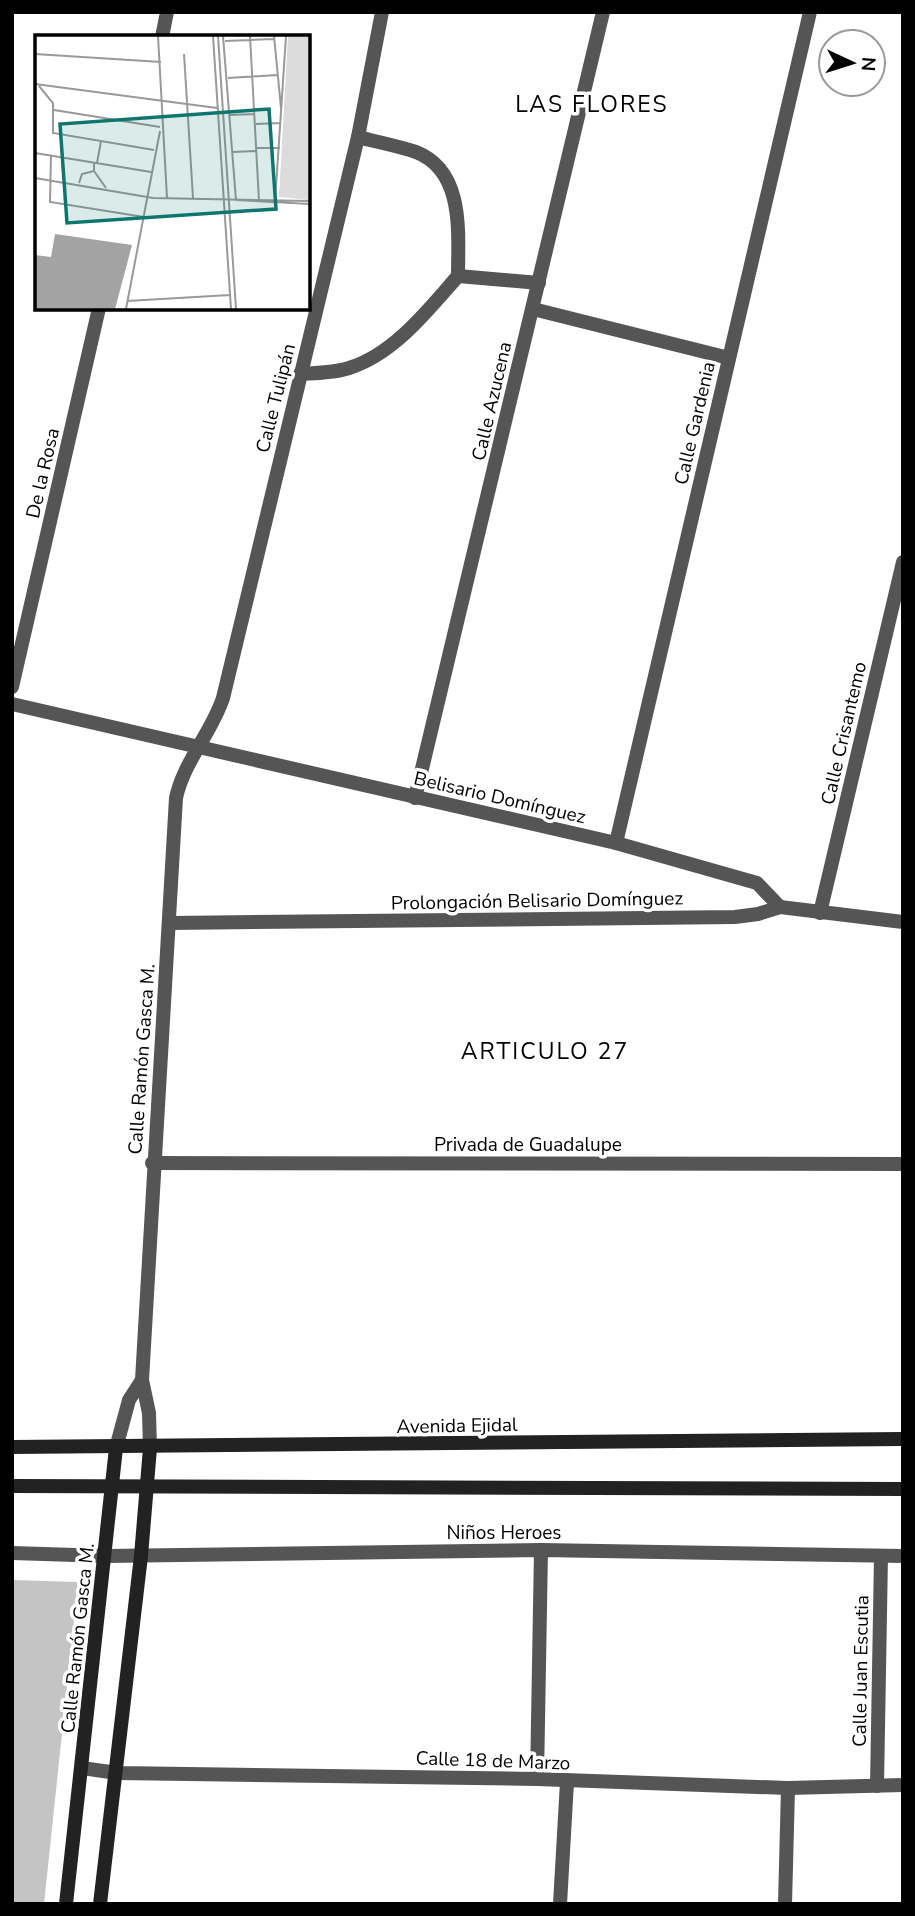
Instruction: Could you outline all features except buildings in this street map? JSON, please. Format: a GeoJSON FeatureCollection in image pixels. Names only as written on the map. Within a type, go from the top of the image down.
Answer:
{"type":"FeatureCollection","features":[{"type":"Feature","properties":{"kind":"main road","name":"Avenida Ejidal"},"geometry":{"type":"LineString","coordinates":[[12,1447],[150,1448],[903,1439]]}},
{"type":"Feature","properties":{"kind":"main road","name":"Calle Ramón Gasca M."},"geometry":{"type":"LineString","coordinates":[[66,1904],[116,1448]]}},
{"type":"Feature","properties":{"kind":"main road","name":"Calle Ramón Gasca M."},"geometry":{"type":"LineString","coordinates":[[100,1904],[141,1556],[150,1448]]}},
{"type":"Feature","properties":{"kind":"main road"},"geometry":{"type":"LineString","coordinates":[[12,1486],[903,1489]]}},
{"type":"Feature","properties":{"kind":"street"},"geometry":{"type":"LineString","coordinates":[[162,35],[167,12]]}},
{"type":"Feature","properties":{"kind":"street","name":"Calle Tulipán"},"geometry":{"type":"LineString","coordinates":[[201,747],[223,698],[358,137],[382,12]]}},
{"type":"Feature","properties":{"kind":"street","name":"Calle Azucena"},"geometry":{"type":"LineString","coordinates":[[415,798],[603,12]]}},
{"type":"Feature","properties":{"kind":"street","name":"Calle Gardenia"},"geometry":{"type":"LineString","coordinates":[[616,843],[810,12]]}},
{"type":"Feature","properties":{"kind":"street"},"geometry":{"type":"LineString","coordinates":[[300,374],[342,370],[370,358],[402,336],[458,276],[458,217],[452,188],[437,167],[418,153],[358,137]]}},
{"type":"Feature","properties":{"kind":"street"},"geometry":{"type":"LineString","coordinates":[[458,276],[539,283]]}},
{"type":"Feature","properties":{"kind":"street"},"geometry":{"type":"LineString","coordinates":[[533,309],[729,358]]}},
{"type":"Feature","properties":{"kind":"street","name":"De la Rosa"},"geometry":{"type":"LineString","coordinates":[[12,687],[99,310]]}},
{"type":"Feature","properties":{"kind":"street","name":"Calle Crisantemo"},"geometry":{"type":"LineString","coordinates":[[820,913],[903,562]]}},
{"type":"Feature","properties":{"kind":"street","name":"Belisario Domínguez"},"geometry":{"type":"LineString","coordinates":[[12,704],[616,843],[757,883],[780,907]]}},
{"type":"Feature","properties":{"kind":"street","name":"Calle Ramón Gasca M."},"geometry":{"type":"LineString","coordinates":[[150,1448],[149,1413],[142,1380],[152,1163],[170,923],[176,798],[187,764],[201,747]]}},
{"type":"Feature","properties":{"kind":"street","name":"Prolongación Belisario Domínguez"},"geometry":{"type":"LineString","coordinates":[[170,923],[735,917],[780,907],[903,922]]}},
{"type":"Feature","properties":{"kind":"street","name":"Privada de Guadalupe"},"geometry":{"type":"LineString","coordinates":[[152,1163],[903,1164]]}},
{"type":"Feature","properties":{"kind":"street","name":"Calle Ramón Gasca M."},"geometry":{"type":"LineString","coordinates":[[116,1448],[130,1401],[142,1380]]}},
{"type":"Feature","properties":{"kind":"street"},"geometry":{"type":"LineString","coordinates":[[537,1779],[541,1550]]}},
{"type":"Feature","properties":{"kind":"street","name":"Niños Heroes"},"geometry":{"type":"LineString","coordinates":[[12,1553],[141,1556],[541,1550],[903,1556]]}},
{"type":"Feature","properties":{"kind":"street","name":"Calle Juan Escutia"},"geometry":{"type":"LineString","coordinates":[[877,1786],[881,1556]]}},
{"type":"Feature","properties":{"kind":"street","name":"Calle 18 de Marzo"},"geometry":{"type":"LineString","coordinates":[[82,1768],[117,1773],[537,1779],[788,1788],[903,1785]]}},
{"type":"Feature","properties":{"kind":"street"},"geometry":{"type":"LineString","coordinates":[[560,1904],[567,1782]]}},
{"type":"Feature","properties":{"kind":"street"},"geometry":{"type":"LineString","coordinates":[[785,1904],[788,1788]]}},
{"type":"Feature","properties":{"kind":"district","name":"LAS FLORES"},"geometry":{"type":"Point","coordinates":[592,104]}},
{"type":"Feature","properties":{"kind":"district","name":"ARTICULO 27"},"geometry":{"type":"Point","coordinates":[545,1051]}}]}
